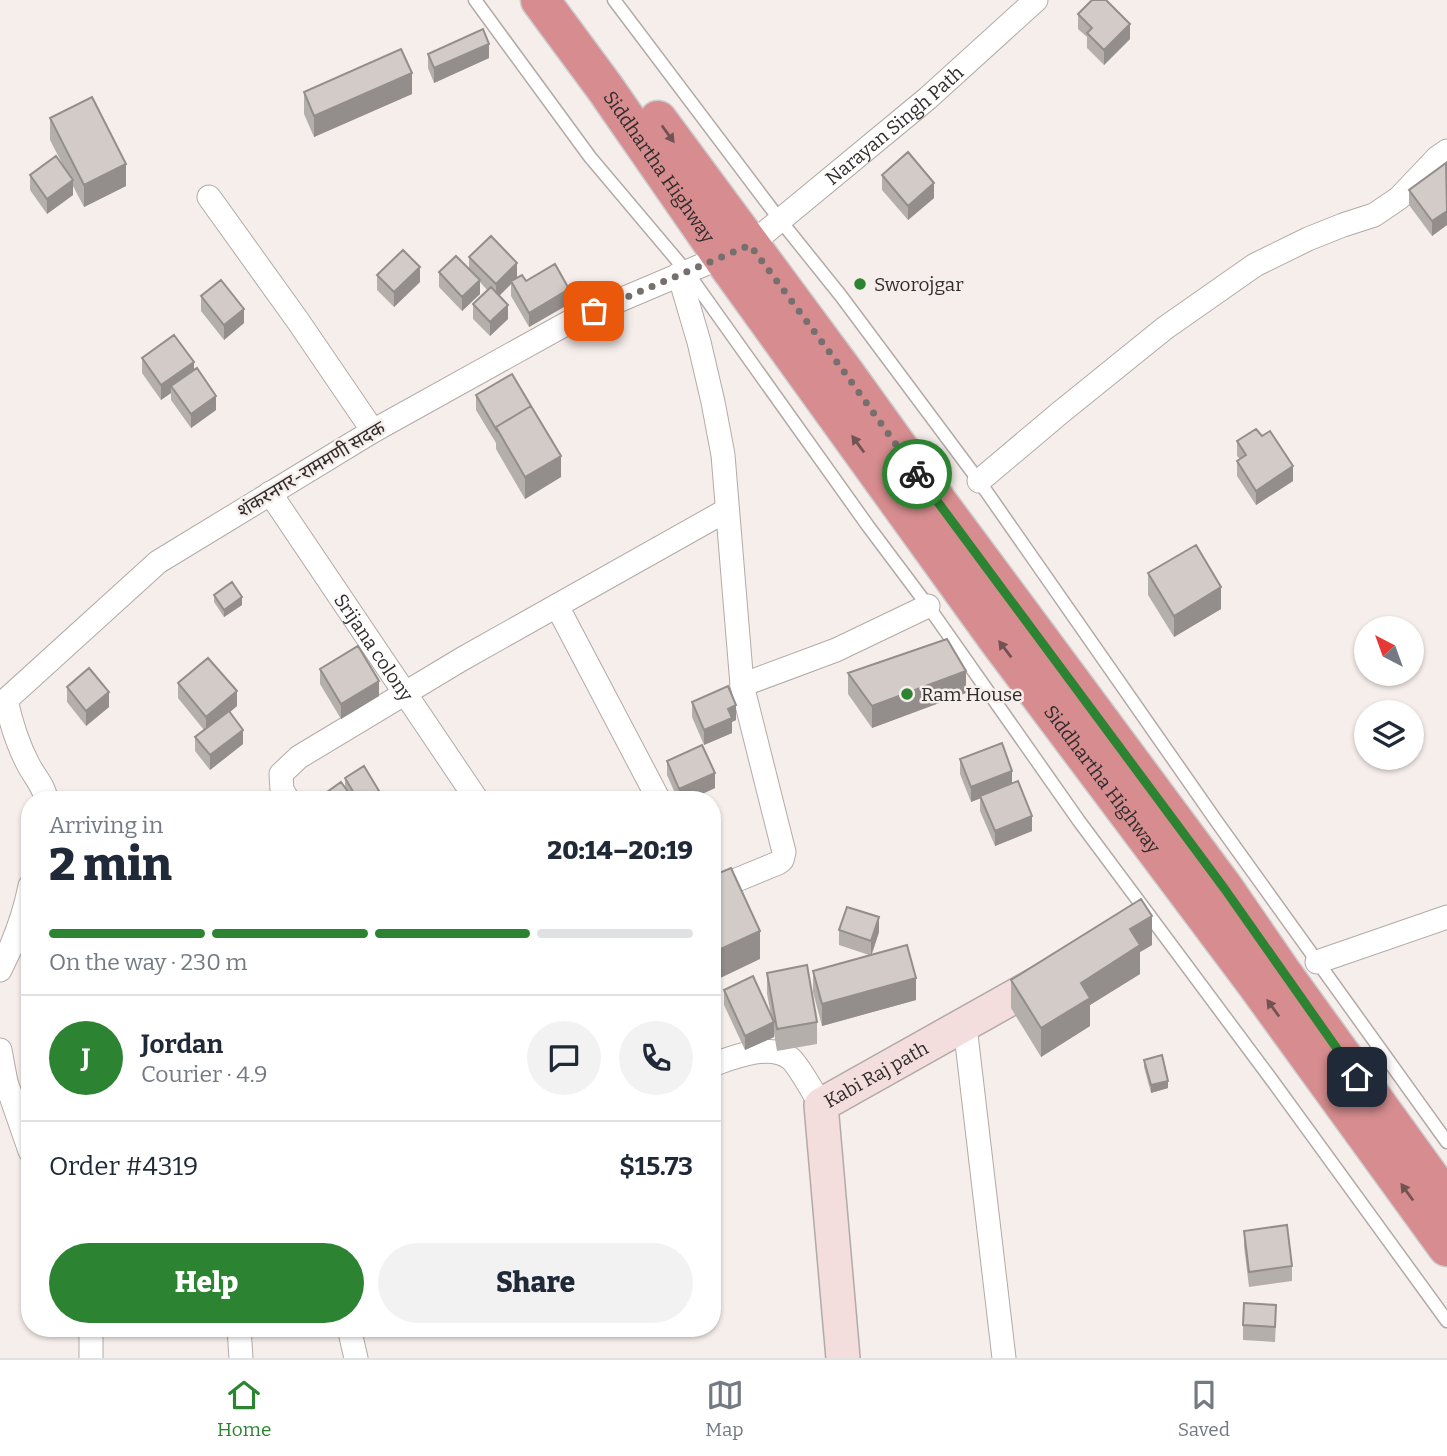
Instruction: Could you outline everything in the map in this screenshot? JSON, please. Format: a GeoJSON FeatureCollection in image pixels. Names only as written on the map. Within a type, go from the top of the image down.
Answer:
{"type":"FeatureCollection","features":[{"type":"Feature","properties":{"kind":"highway","name":"Siddhartha Highway"},"geometry":{"type":"LineString","coordinates":[[540,0],[605,88],[736,251],[845,373],[956,528],[1224,888],[1447,1201]]}},
{"type":"Feature","properties":{"kind":"highway","name":"Siddhartha Highway"},"geometry":{"type":"LineString","coordinates":[[570,0],[998,640],[1254,981],[1447,1247]]}},
{"type":"Feature","properties":{"kind":"street","name":"Narayan Singh Path"},"geometry":{"type":"LineString","coordinates":[[736,251],[780,220],[928,98],[1035,0]]}},
{"type":"Feature","properties":{"kind":"street"},"geometry":{"type":"LineString","coordinates":[[979,481],[1154,337],[1255,265],[1308,239],[1374,215],[1399,198],[1447,151]]}},
{"type":"Feature","properties":{"kind":"street"},"geometry":{"type":"LineString","coordinates":[[209,197],[299,321],[373,431]]}},
{"type":"Feature","properties":{"kind":"street","name":"शंकरनगर-राममणी सदक"},"geometry":{"type":"LineString","coordinates":[[44,791],[27,764],[3,704],[158,562],[373,431],[573,320],[736,251]]}},
{"type":"Feature","properties":{"kind":"street"},"geometry":{"type":"LineString","coordinates":[[683,273],[723,455],[742,685],[783,852],[782,860],[778,863],[721,886]]}},
{"type":"Feature","properties":{"kind":"street","name":"Srijana colony"},"geometry":{"type":"LineString","coordinates":[[270,493],[471,791]]}},
{"type":"Feature","properties":{"kind":"street"},"geometry":{"type":"LineString","coordinates":[[283,791],[281,774],[299,757],[462,659],[727,510]]}},
{"type":"Feature","properties":{"kind":"street"},"geometry":{"type":"LineString","coordinates":[[556,606],[654,791]]}},
{"type":"Feature","properties":{"kind":"street"},"geometry":{"type":"LineString","coordinates":[[742,685],[836,650],[928,606]]}},
{"type":"Feature","properties":{"kind":"street"},"geometry":{"type":"LineString","coordinates":[[1317,962],[1447,917]]}},
{"type":"Feature","properties":{"kind":"street"},"geometry":{"type":"LineString","coordinates":[[0,970],[21,921]]}},
{"type":"Feature","properties":{"kind":"street","name":"Kabi Raj path"},"geometry":{"type":"LineString","coordinates":[[844,1358],[821,1105],[1070,966]]}},
{"type":"Feature","properties":{"kind":"street"},"geometry":{"type":"LineString","coordinates":[[965,1026],[1004,1358]]}},
{"type":"Feature","properties":{"kind":"street"},"geometry":{"type":"LineString","coordinates":[[0,1049],[6,1082],[21,1129]]}},
{"type":"Feature","properties":{"kind":"street"},"geometry":{"type":"LineString","coordinates":[[721,1062],[752,1052],[776,1051],[791,1059],[821,1105]]}},
{"type":"Feature","properties":{"kind":"street"},"geometry":{"type":"LineString","coordinates":[[91,1337],[91,1358]]}},
{"type":"Feature","properties":{"kind":"street"},"geometry":{"type":"LineString","coordinates":[[240,1337],[241,1358]]}},
{"type":"Feature","properties":{"kind":"street"},"geometry":{"type":"LineString","coordinates":[[351,1337],[356,1358]]}},
{"type":"Feature","properties":{"kind":"lane"},"geometry":{"type":"LineString","coordinates":[[475,0],[590,157],[683,273],[928,606],[1071,809],[1140,926],[1266,1073],[1447,1321]]}},
{"type":"Feature","properties":{"kind":"lane"},"geometry":{"type":"LineString","coordinates":[[614,0],[979,481],[1447,1142]]}},
{"type":"Feature","properties":{"kind":"building"},"geometry":{"type":"Polygon","coordinates":[[[1092,0],[1106,0],[1130,24],[1104,50],[1087,33],[1092,28],[1078,14],[1092,0]]]}},
{"type":"Feature","properties":{"kind":"building"},"geometry":{"type":"Polygon","coordinates":[[[483,29],[489,44],[434,68],[428,54],[483,29]]]}},
{"type":"Feature","properties":{"kind":"building"},"geometry":{"type":"Polygon","coordinates":[[[401,49],[412,73],[314,116],[304,92],[401,49]]]}},
{"type":"Feature","properties":{"kind":"building"},"geometry":{"type":"Polygon","coordinates":[[[92,97],[126,164],[84,185],[50,118],[92,97]]]}},
{"type":"Feature","properties":{"kind":"building"},"geometry":{"type":"Polygon","coordinates":[[[908,152],[934,183],[908,206],[882,175],[908,152]]]}},
{"type":"Feature","properties":{"kind":"building"},"geometry":{"type":"Polygon","coordinates":[[[56,156],[73,180],[47,199],[30,175],[56,156]]]}},
{"type":"Feature","properties":{"kind":"building"},"geometry":{"type":"Polygon","coordinates":[[[1446,163],[1447,211],[1432,221],[1409,190],[1446,163]]]}},
{"type":"Feature","properties":{"kind":"building"},"geometry":{"type":"Polygon","coordinates":[[[491,236],[517,263],[496,284],[469,257],[491,236]]]}},
{"type":"Feature","properties":{"kind":"building"},"geometry":{"type":"Polygon","coordinates":[[[403,250],[420,267],[394,292],[377,275],[403,250]]]}},
{"type":"Feature","properties":{"kind":"building"},"geometry":{"type":"Polygon","coordinates":[[[456,256],[480,280],[462,297],[439,272],[456,256]]]}},
{"type":"Feature","properties":{"kind":"building"},"geometry":{"type":"Polygon","coordinates":[[[555,264],[569,289],[529,313],[511,281],[522,275],[526,281],[555,264]]]}},
{"type":"Feature","properties":{"kind":"building"},"geometry":{"type":"Polygon","coordinates":[[[221,280],[244,309],[224,325],[201,296],[221,280]]]}},
{"type":"Feature","properties":{"kind":"building"},"geometry":{"type":"Polygon","coordinates":[[[491,287],[508,305],[490,322],[473,304],[491,287]]]}},
{"type":"Feature","properties":{"kind":"building"},"geometry":{"type":"Polygon","coordinates":[[[174,335],[194,362],[161,385],[142,358],[174,335]]]}},
{"type":"Feature","properties":{"kind":"building"},"geometry":{"type":"Polygon","coordinates":[[[197,368],[216,396],[191,414],[171,386],[197,368]]]}},
{"type":"Feature","properties":{"kind":"building"},"geometry":{"type":"Polygon","coordinates":[[[512,374],[531,406],[496,429],[476,395],[512,374]]]}},
{"type":"Feature","properties":{"kind":"building"},"geometry":{"type":"Polygon","coordinates":[[[531,406],[561,456],[525,477],[496,427],[531,406]]]}},
{"type":"Feature","properties":{"kind":"building"},"geometry":{"type":"Polygon","coordinates":[[[1256,429],[1262,436],[1270,431],[1293,466],[1256,491],[1237,461],[1246,455],[1237,441],[1256,429]]]}},
{"type":"Feature","properties":{"kind":"building"},"geometry":{"type":"Polygon","coordinates":[[[1196,545],[1221,587],[1174,616],[1148,573],[1196,545]]]}},
{"type":"Feature","properties":{"kind":"building"},"geometry":{"type":"Polygon","coordinates":[[[232,582],[242,597],[224,610],[214,595],[232,582]]]}},
{"type":"Feature","properties":{"kind":"building"},"geometry":{"type":"Polygon","coordinates":[[[947,639],[966,671],[872,706],[848,673],[947,639]]]}},
{"type":"Feature","properties":{"kind":"building"},"geometry":{"type":"Polygon","coordinates":[[[358,646],[379,681],[341,704],[320,669],[358,646]]]}},
{"type":"Feature","properties":{"kind":"building"},"geometry":{"type":"Polygon","coordinates":[[[208,658],[237,691],[206,717],[178,683],[208,658]]]}},
{"type":"Feature","properties":{"kind":"building"},"geometry":{"type":"Polygon","coordinates":[[[89,668],[109,692],[86,711],[67,687],[89,668]]]}},
{"type":"Feature","properties":{"kind":"building"},"geometry":{"type":"Polygon","coordinates":[[[728,686],[736,705],[728,709],[732,718],[704,730],[692,702],[728,686]]]}},
{"type":"Feature","properties":{"kind":"building"},"geometry":{"type":"Polygon","coordinates":[[[229,711],[243,730],[210,755],[195,737],[229,711]]]}},
{"type":"Feature","properties":{"kind":"building"},"geometry":{"type":"Polygon","coordinates":[[[1002,743],[1012,771],[971,787],[960,759],[1002,743]]]}},
{"type":"Feature","properties":{"kind":"building"},"geometry":{"type":"Polygon","coordinates":[[[702,745],[715,773],[679,789],[667,761],[702,745]]]}},
{"type":"Feature","properties":{"kind":"building"},"geometry":{"type":"Polygon","coordinates":[[[364,766],[379,791],[353,791],[345,778],[364,766]]]}},
{"type":"Feature","properties":{"kind":"building"},"geometry":{"type":"Polygon","coordinates":[[[1018,781],[1032,816],[995,831],[980,796],[1018,781]]]}},
{"type":"Feature","properties":{"kind":"building"},"geometry":{"type":"Polygon","coordinates":[[[341,782],[348,791],[328,791],[341,782]]]}},
{"type":"Feature","properties":{"kind":"building"},"geometry":{"type":"Polygon","coordinates":[[[731,868],[760,931],[721,949],[721,872],[731,868]]]}},
{"type":"Feature","properties":{"kind":"building"},"geometry":{"type":"Polygon","coordinates":[[[1141,899],[1152,916],[1130,929],[1140,945],[1081,983],[1090,998],[1041,1028],[1011,980],[1141,899]]]}},
{"type":"Feature","properties":{"kind":"building"},"geometry":{"type":"Polygon","coordinates":[[[847,907],[879,917],[871,941],[839,930],[847,907]]]}},
{"type":"Feature","properties":{"kind":"building"},"geometry":{"type":"Polygon","coordinates":[[[907,945],[916,978],[822,1004],[813,971],[907,945]]]}},
{"type":"Feature","properties":{"kind":"building"},"geometry":{"type":"Polygon","coordinates":[[[807,965],[817,1022],[777,1029],[767,973],[807,965]]]}},
{"type":"Feature","properties":{"kind":"building"},"geometry":{"type":"Polygon","coordinates":[[[753,976],[774,1022],[745,1036],[724,990],[753,976]]]}},
{"type":"Feature","properties":{"kind":"building"},"geometry":{"type":"Polygon","coordinates":[[[1162,1055],[1168,1081],[1151,1085],[1144,1060],[1162,1055]]]}},
{"type":"Feature","properties":{"kind":"building"},"geometry":{"type":"Polygon","coordinates":[[[1287,1225],[1292,1266],[1249,1272],[1244,1231],[1287,1225]]]}},
{"type":"Feature","properties":{"kind":"building"},"geometry":{"type":"Polygon","coordinates":[[[1244,1303],[1276,1305],[1275,1327],[1243,1325],[1244,1303]]]}},
{"type":"Feature","properties":{"kind":"way so far"},"geometry":{"type":"LineString","coordinates":[[594,311],[750,245],[917,474]]}},
{"type":"Feature","properties":{"kind":"place","name":"Sworojgar"},"geometry":{"type":"Point","coordinates":[860,284]}},
{"type":"Feature","properties":{"kind":"place","name":"Ram House"},"geometry":{"type":"Point","coordinates":[907,694]}},
{"type":"Feature","properties":{"kind":"route"},"geometry":{"type":"LineString","coordinates":[[917,474],[1224,888],[1357,1077]]}}]}
